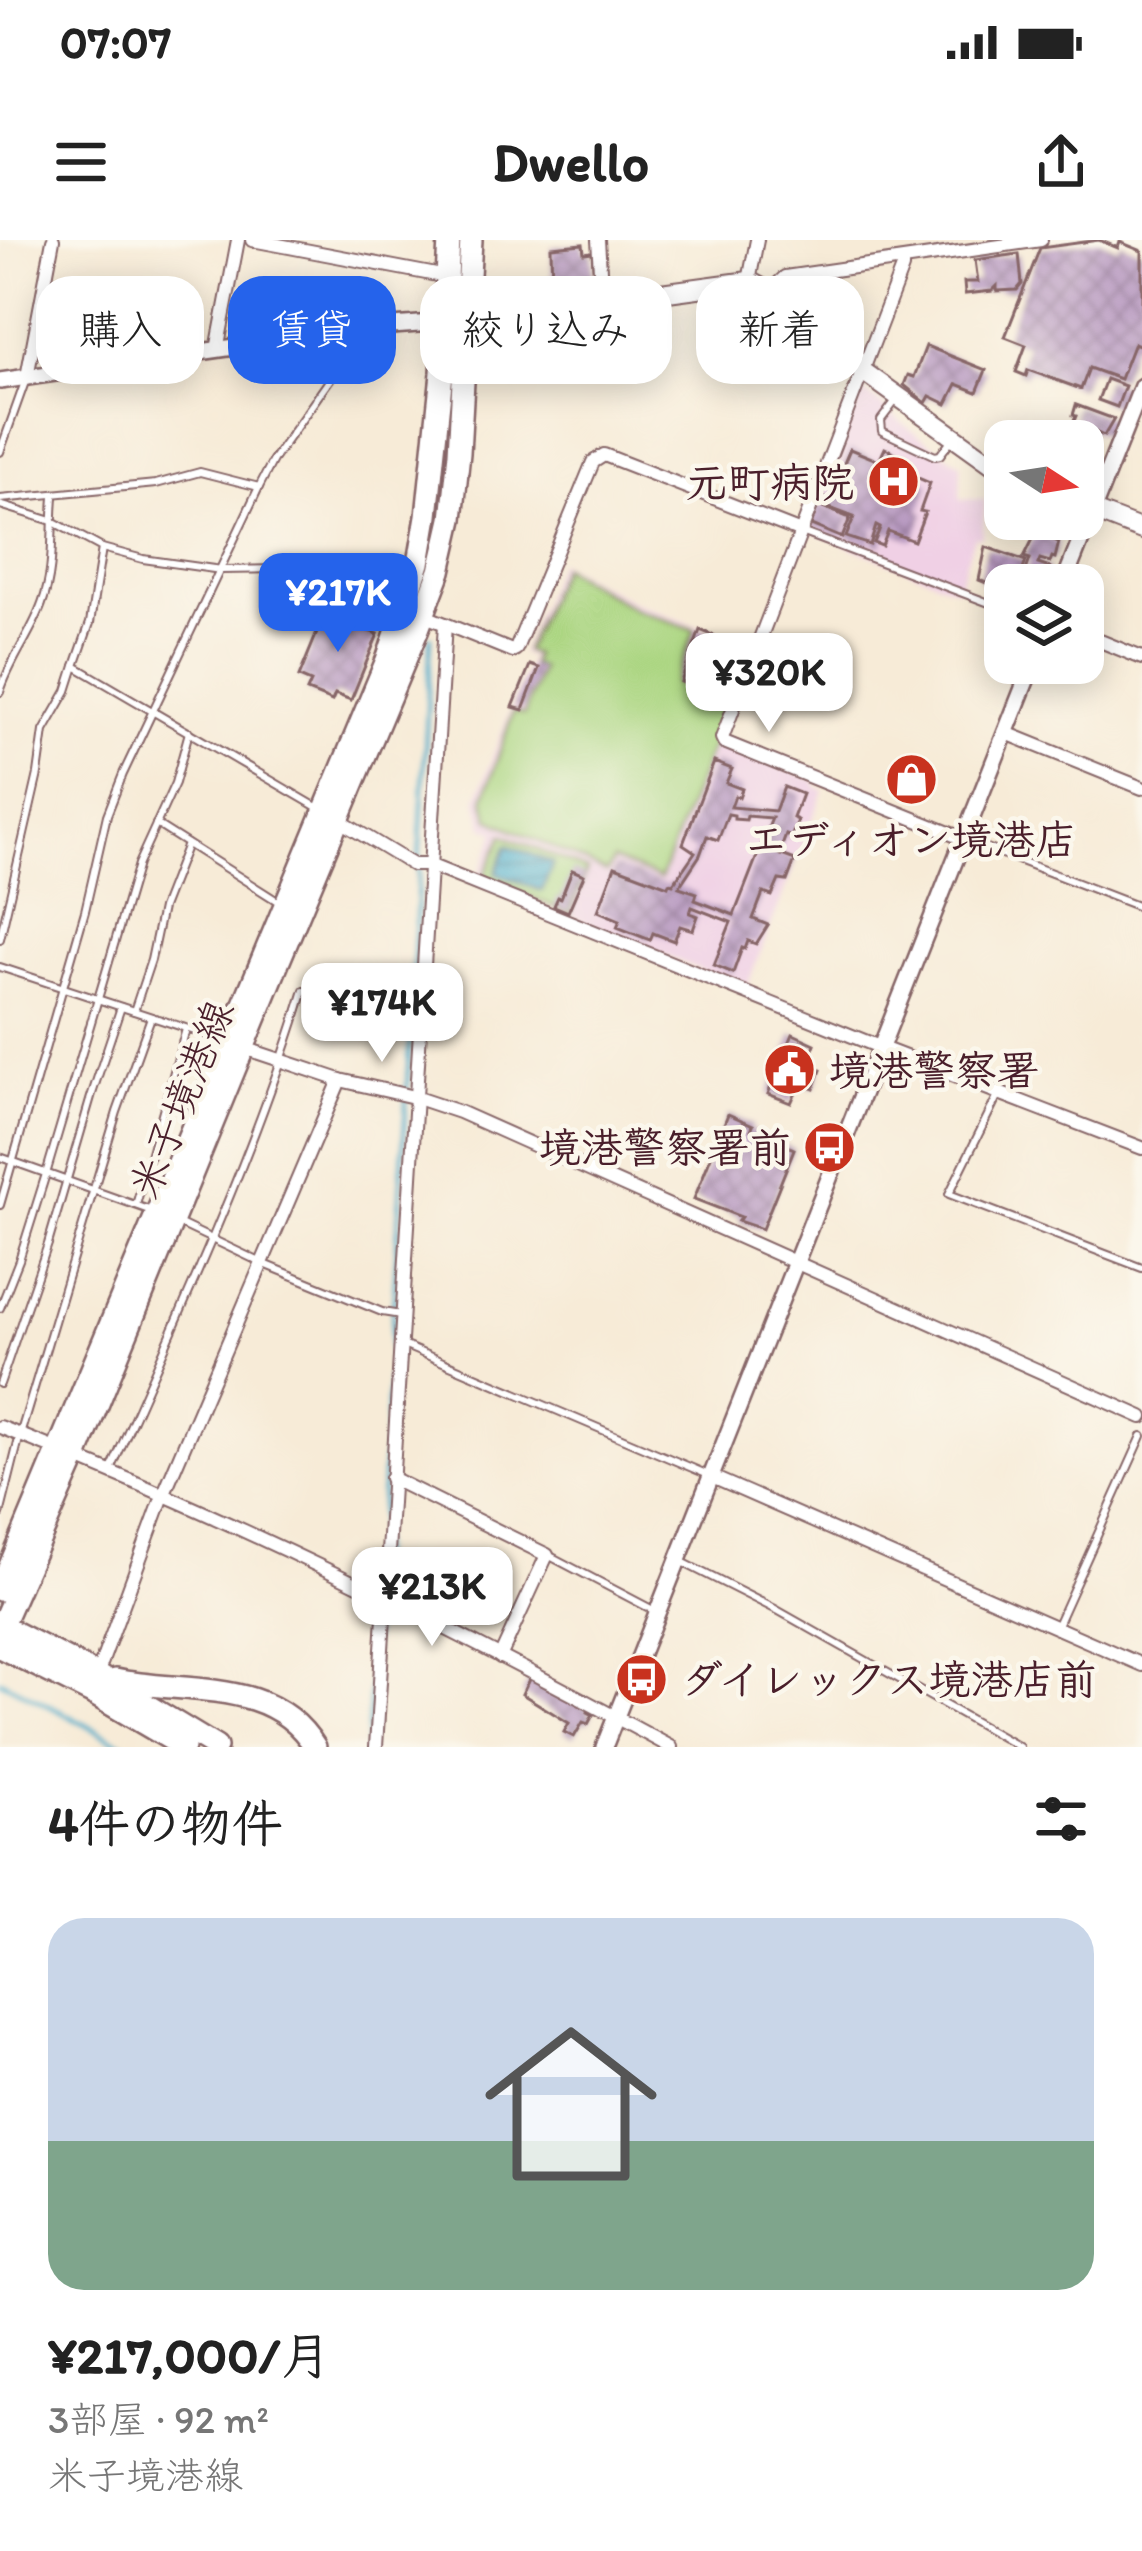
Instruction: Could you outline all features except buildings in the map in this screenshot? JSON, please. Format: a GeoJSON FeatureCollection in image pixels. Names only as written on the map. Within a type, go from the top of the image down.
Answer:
{"type":"FeatureCollection","features":[{"type":"Feature","properties":{"kind":"main road","name":"米子境港線"},"geometry":{"type":"LineString","coordinates":[[447,276],[448,240]]}},
{"type":"Feature","properties":{"kind":"main road","name":"米子境港線"},"geometry":{"type":"LineString","coordinates":[[464,276],[471,240]]}},
{"type":"Feature","properties":{"kind":"main road"},"geometry":{"type":"LineString","coordinates":[[864,372],[984,459]]}},
{"type":"Feature","properties":{"kind":"main road","name":"米子境港線"},"geometry":{"type":"LineString","coordinates":[[235,1045],[284,906],[425,614],[419,562],[441,384]]}},
{"type":"Feature","properties":{"kind":"main road"},"geometry":{"type":"LineString","coordinates":[[1104,515],[1142,530]]}},
{"type":"Feature","properties":{"kind":"main road","name":"米子境港線"},"geometry":{"type":"LineString","coordinates":[[1,1631],[155,1213],[235,1045],[331,815]]}},
{"type":"Feature","properties":{"kind":"main road","name":"米子境港線"},"geometry":{"type":"LineString","coordinates":[[0,1590],[67,1453]]}},
{"type":"Feature","properties":{"kind":"main road"},"geometry":{"type":"LineString","coordinates":[[1,1631],[98,1675],[216,1747]]}},
{"type":"Feature","properties":{"kind":"main road"},"geometry":{"type":"LineString","coordinates":[[1,1631],[174,1747]]}},
{"type":"Feature","properties":{"kind":"main road"},"geometry":{"type":"LineString","coordinates":[[98,1675],[255,1699],[290,1718],[315,1747]]}},
{"type":"Feature","properties":{"kind":"main road"},"geometry":{"type":"LineString","coordinates":[[116,1707],[184,1747]]}},
{"type":"Feature","properties":{"kind":"street"},"geometry":{"type":"LineString","coordinates":[[27,377],[53,240]]}},
{"type":"Feature","properties":{"kind":"street"},"geometry":{"type":"LineString","coordinates":[[217,350],[238,240]]}},
{"type":"Feature","properties":{"kind":"street"},"geometry":{"type":"LineString","coordinates":[[252,240],[442,276]]}},
{"type":"Feature","properties":{"kind":"street"},"geometry":{"type":"LineString","coordinates":[[598,240],[600,276]]}},
{"type":"Feature","properties":{"kind":"street"},"geometry":{"type":"LineString","coordinates":[[750,276],[757,240]]}},
{"type":"Feature","properties":{"kind":"street"},"geometry":{"type":"LineString","coordinates":[[799,276],[902,261],[945,247],[1041,240]]}},
{"type":"Feature","properties":{"kind":"street"},"geometry":{"type":"LineString","coordinates":[[864,372],[902,261]]}},
{"type":"Feature","properties":{"kind":"street"},"geometry":{"type":"LineString","coordinates":[[0,381],[228,348]]}},
{"type":"Feature","properties":{"kind":"street"},"geometry":{"type":"LineString","coordinates":[[859,384],[722,738],[964,839]]}},
{"type":"Feature","properties":{"kind":"street"},"geometry":{"type":"LineString","coordinates":[[1104,481],[1135,426],[1142,386]]}},
{"type":"Feature","properties":{"kind":"street"},"geometry":{"type":"LineString","coordinates":[[376,1747],[429,865],[425,614],[516,649],[593,462],[604,455],[801,532]]}},
{"type":"Feature","properties":{"kind":"street"},"geometry":{"type":"LineString","coordinates":[[1104,643],[1142,658]]}},
{"type":"Feature","properties":{"kind":"street"},"geometry":{"type":"LineString","coordinates":[[604,1747],[1025,684]]}},
{"type":"Feature","properties":{"kind":"street"},"geometry":{"type":"LineString","coordinates":[[1006,733],[1142,788]]}},
{"type":"Feature","properties":{"kind":"street"},"geometry":{"type":"LineString","coordinates":[[331,815],[412,865],[429,865],[1142,1148]]}},
{"type":"Feature","properties":{"kind":"street"},"geometry":{"type":"LineString","coordinates":[[235,1045],[459,1112],[1142,1417]]}},
{"type":"Feature","properties":{"kind":"street"},"geometry":{"type":"LineString","coordinates":[[98,1675],[164,1493],[340,1080]]}},
{"type":"Feature","properties":{"kind":"street"},"geometry":{"type":"LineString","coordinates":[[0,1427],[164,1493],[386,1598],[671,1747]]}},
{"type":"Feature","properties":{"kind":"street"},"geometry":{"type":"LineString","coordinates":[[712,1477],[1142,1665]]}},
{"type":"Feature","properties":{"kind":"street"},"geometry":{"type":"LineString","coordinates":[[391,1478],[547,1555],[500,1657]]}},
{"type":"Feature","properties":{"kind":"lane"},"geometry":{"type":"LineString","coordinates":[[0,452],[27,377]]}},
{"type":"Feature","properties":{"kind":"lane"},"geometry":{"type":"LineString","coordinates":[[0,1205],[86,911],[107,815],[123,774],[272,460],[326,384]]}},
{"type":"Feature","properties":{"kind":"lane"},"geometry":{"type":"LineString","coordinates":[[898,397],[881,420],[882,431],[935,456],[953,438]]}},
{"type":"Feature","properties":{"kind":"lane"},"geometry":{"type":"LineString","coordinates":[[0,502],[156,484],[200,472],[259,487]]}},
{"type":"Feature","properties":{"kind":"lane"},"geometry":{"type":"LineString","coordinates":[[0,692],[45,598],[54,496]]}},
{"type":"Feature","properties":{"kind":"lane"},"geometry":{"type":"LineString","coordinates":[[0,502],[52,521],[102,548],[143,559],[220,570],[323,562],[425,614]]}},
{"type":"Feature","properties":{"kind":"lane"},"geometry":{"type":"LineString","coordinates":[[801,532],[984,601]]}},
{"type":"Feature","properties":{"kind":"lane"},"geometry":{"type":"LineString","coordinates":[[0,939],[44,731],[67,691],[90,623],[102,548]]}},
{"type":"Feature","properties":{"kind":"lane"},"geometry":{"type":"LineString","coordinates":[[75,667],[331,815]]}},
{"type":"Feature","properties":{"kind":"lane"},"geometry":{"type":"LineString","coordinates":[[0,1308],[46,1174],[138,864],[182,766],[189,732]]}},
{"type":"Feature","properties":{"kind":"lane"},"geometry":{"type":"LineString","coordinates":[[156,824],[284,906]]}},
{"type":"Feature","properties":{"kind":"lane"},"geometry":{"type":"LineString","coordinates":[[964,839],[1142,908]]}},
{"type":"Feature","properties":{"kind":"lane"},"geometry":{"type":"LineString","coordinates":[[134,1011],[162,908],[188,844]]}},
{"type":"Feature","properties":{"kind":"lane"},"geometry":{"type":"LineString","coordinates":[[0,968],[235,1045]]}},
{"type":"Feature","properties":{"kind":"lane"},"geometry":{"type":"LineString","coordinates":[[111,1470],[212,1238],[283,1061],[304,990]]}},
{"type":"Feature","properties":{"kind":"lane"},"geometry":{"type":"LineString","coordinates":[[0,1384],[121,1007]]}},
{"type":"Feature","properties":{"kind":"lane"},"geometry":{"type":"LineString","coordinates":[[0,1515],[117,1112],[151,1017]]}},
{"type":"Feature","properties":{"kind":"lane"},"geometry":{"type":"LineString","coordinates":[[155,1213],[186,1029]]}},
{"type":"Feature","properties":{"kind":"lane"},"geometry":{"type":"LineString","coordinates":[[1000,1092],[949,1194],[1142,1268]]}},
{"type":"Feature","properties":{"kind":"lane"},"geometry":{"type":"LineString","coordinates":[[0,1157],[155,1213],[262,1263],[382,1312],[401,1315]]}},
{"type":"Feature","properties":{"kind":"lane"},"geometry":{"type":"LineString","coordinates":[[400,1344],[712,1477]]}},
{"type":"Feature","properties":{"kind":"lane"},"geometry":{"type":"LineString","coordinates":[[1056,1628],[1142,1436]]}},
{"type":"Feature","properties":{"kind":"lane"},"geometry":{"type":"LineString","coordinates":[[547,1555],[658,1613]]}},
{"type":"Feature","properties":{"kind":"lane"},"geometry":{"type":"LineString","coordinates":[[679,1560],[1019,1747]]}},
{"type":"Feature","properties":{"kind":"shaded area","name":"元町病院"},"geometry":{"type":"Polygon","coordinates":[[[863,390],[961,464],[960,499],[984,500],[982,537],[974,537],[957,589],[807,530],[863,390]]]}},
{"type":"Feature","properties":{"kind":"shaded area"},"geometry":{"type":"Polygon","coordinates":[[[558,562],[635,603],[752,647],[718,742],[816,781],[816,787],[824,790],[746,989],[478,877],[496,832],[484,827],[477,799],[530,657],[521,653],[558,562]]]}},
{"type":"Feature","properties":{"kind":"green space"},"geometry":{"type":"Polygon","coordinates":[[[561,567],[635,609],[695,630],[675,683],[728,704],[660,879],[613,860],[607,872],[490,819],[484,799],[513,712],[524,715],[541,668],[531,664],[534,655],[525,651],[561,567]]]}},
{"type":"Feature","properties":{"kind":"green space"},"geometry":{"type":"Polygon","coordinates":[[[503,835],[587,870],[570,914],[484,877],[503,835]]]}},
{"type":"Feature","properties":{"kind":"water"},"geometry":{"type":"Polygon","coordinates":[[[507,845],[553,863],[542,891],[496,873],[507,845]]]}},
{"type":"Feature","properties":{"kind":"waterway"},"geometry":{"type":"LineString","coordinates":[[441,488],[445,466]]}},
{"type":"Feature","properties":{"kind":"waterway"},"geometry":{"type":"LineString","coordinates":[[366,1747],[431,637]]}},
{"type":"Feature","properties":{"kind":"waterway"},"geometry":{"type":"LineString","coordinates":[[0,1680],[128,1747]]}},
{"type":"Feature","properties":{"kind":"place","name":"元町病院"},"geometry":{"type":"Point","coordinates":[893,482]}},
{"type":"Feature","properties":{"kind":"place","name":"エディオン境港店"},"geometry":{"type":"Point","coordinates":[911,780]}},
{"type":"Feature","properties":{"kind":"place","name":"境港警察署"},"geometry":{"type":"Point","coordinates":[790,1070]}},
{"type":"Feature","properties":{"kind":"place","name":"境港警察署前"},"geometry":{"type":"Point","coordinates":[830,1147]}},
{"type":"Feature","properties":{"kind":"place","name":"ダイレックス境港店前"},"geometry":{"type":"Point","coordinates":[642,1679]}}]}
